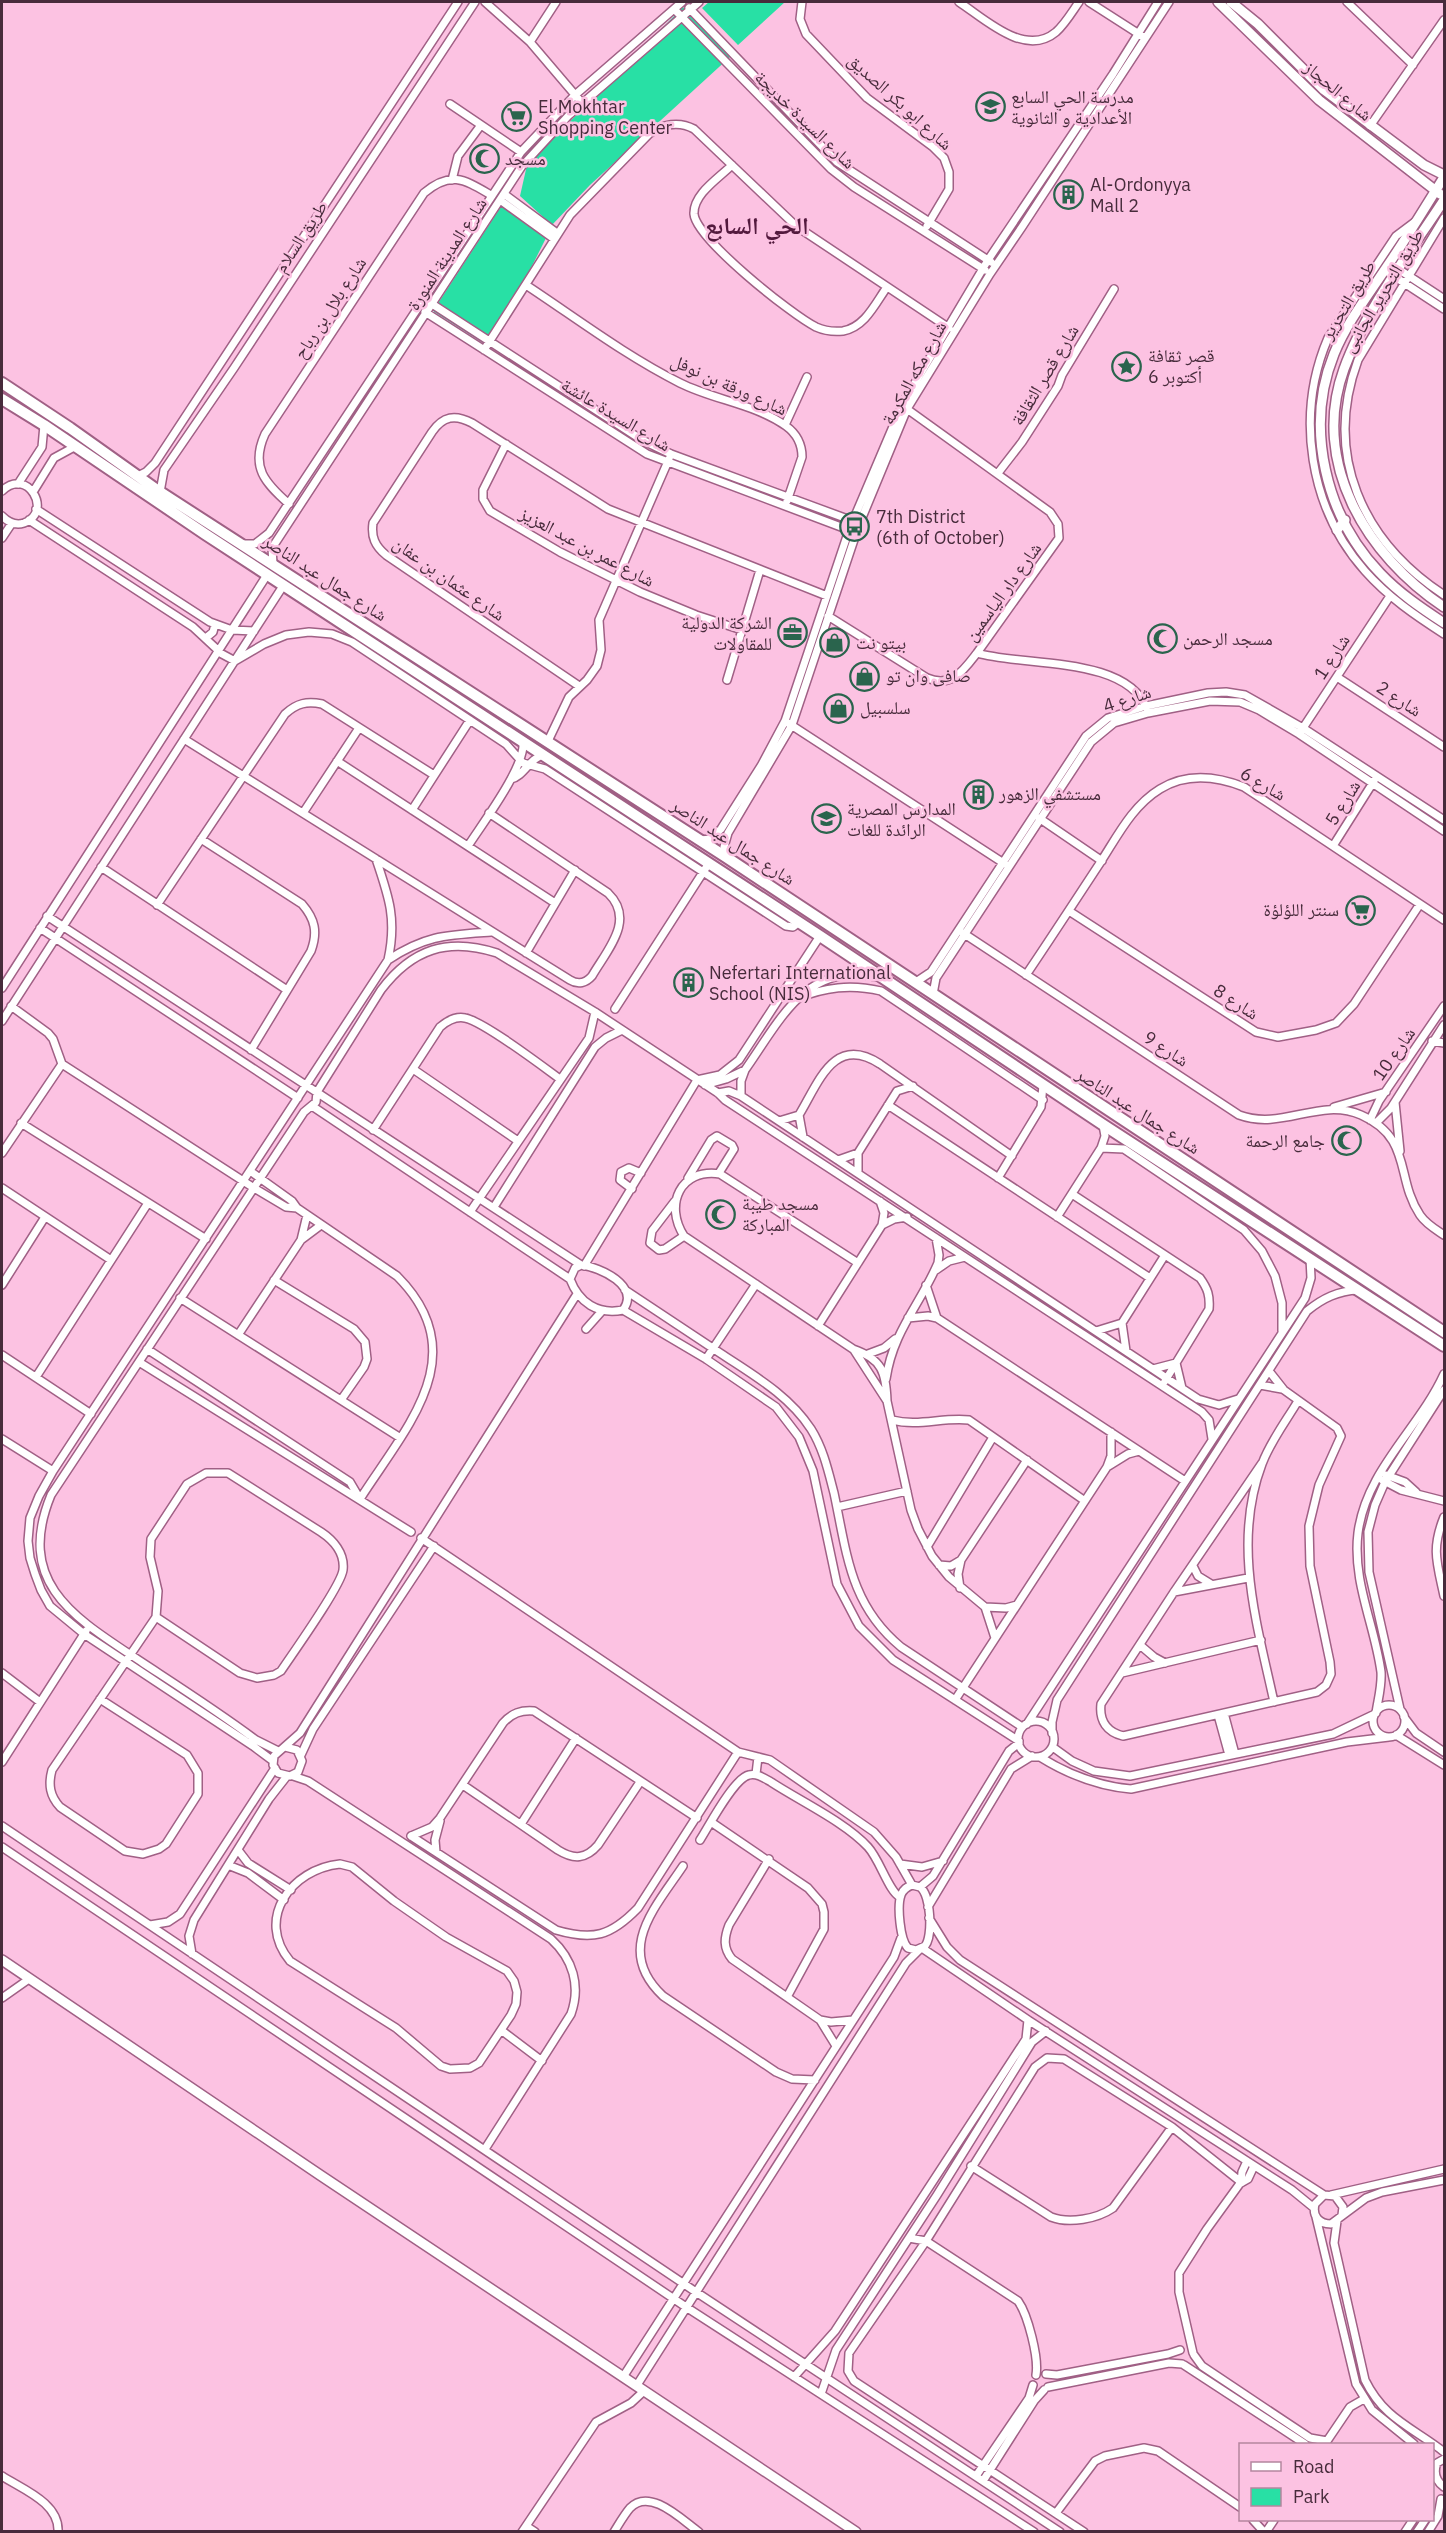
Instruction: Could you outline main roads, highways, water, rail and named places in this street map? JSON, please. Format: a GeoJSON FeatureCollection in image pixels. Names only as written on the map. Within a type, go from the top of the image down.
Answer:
{"type":"FeatureCollection","features":[{"type":"Feature","properties":{"kind":"main road","name":"شارع جمال عبد الناصر"},"geometry":{"type":"LineString","coordinates":[[2,383],[160,492],[726,856],[1444,1332]]}},
{"type":"Feature","properties":{"kind":"main road","name":"شارع جمال عبد الناصر"},"geometry":{"type":"LineString","coordinates":[[2,399],[543,755],[706,868],[799,922],[1102,1124],[1444,1346]]}},
{"type":"Feature","properties":{"kind":"main road"},"geometry":{"type":"LineString","coordinates":[[404,664],[410,659],[411,654]]}},
{"type":"Feature","properties":{"kind":"main road"},"geometry":{"type":"LineString","coordinates":[[422,676],[428,664]]}},
{"type":"Feature","properties":{"kind":"main road"},"geometry":{"type":"LineString","coordinates":[[1180,1174],[1187,1171],[1188,1163]]}},
{"type":"Feature","properties":{"kind":"main road"},"geometry":{"type":"LineString","coordinates":[[1204,1190],[1206,1182],[1211,1178]]}},
{"type":"Feature","properties":{"kind":"place","name":"مدرسة الحي السابع الأعدادية و الثانوية"},"geometry":{"type":"Point","coordinates":[990,107]}},
{"type":"Feature","properties":{"kind":"place","name":"El Mokhtar Shopping Center"},"geometry":{"type":"Point","coordinates":[517,117]}},
{"type":"Feature","properties":{"kind":"place","name":"مسجد"},"geometry":{"type":"Point","coordinates":[484,159]}},
{"type":"Feature","properties":{"kind":"place","name":"Al-Ordonyya Mall 2"},"geometry":{"type":"Point","coordinates":[1069,195]}},
{"type":"Feature","properties":{"kind":"place","name":"قصر ثقافة 6 أكتوبر"},"geometry":{"type":"Point","coordinates":[1127,366]}},
{"type":"Feature","properties":{"kind":"place","name":"7th District (6th of October)"},"geometry":{"type":"Point","coordinates":[855,527]}},
{"type":"Feature","properties":{"kind":"place","name":"الشركة الدولية للمقاولات"},"geometry":{"type":"Point","coordinates":[793,633]}},
{"type":"Feature","properties":{"kind":"place","name":"مسجد الرحمن"},"geometry":{"type":"Point","coordinates":[1162,639]}},
{"type":"Feature","properties":{"kind":"place","name":"بيتو نت"},"geometry":{"type":"Point","coordinates":[835,643]}},
{"type":"Feature","properties":{"kind":"place","name":"صافى وان تو"},"geometry":{"type":"Point","coordinates":[865,676]}},
{"type":"Feature","properties":{"kind":"place","name":"سلسبيل"},"geometry":{"type":"Point","coordinates":[839,708]}},
{"type":"Feature","properties":{"kind":"place","name":"مستشفي الزهور"},"geometry":{"type":"Point","coordinates":[978,794]}},
{"type":"Feature","properties":{"kind":"place","name":"المدارس المصرية الرائدة للغات"},"geometry":{"type":"Point","coordinates":[826,819]}},
{"type":"Feature","properties":{"kind":"place","name":"سنتر اللؤلؤة"},"geometry":{"type":"Point","coordinates":[1360,910]}},
{"type":"Feature","properties":{"kind":"place","name":"Nefertari International School (NIS)"},"geometry":{"type":"Point","coordinates":[688,983]}},
{"type":"Feature","properties":{"kind":"place","name":"جامع الرحمة"},"geometry":{"type":"Point","coordinates":[1346,1141]}},
{"type":"Feature","properties":{"kind":"place","name":"مسجد طيبة المباركة"},"geometry":{"type":"Point","coordinates":[721,1214]}},
{"type":"Feature","properties":{"kind":"district","name":"الحي السابع"},"geometry":{"type":"Point","coordinates":[757,226]}}]}
